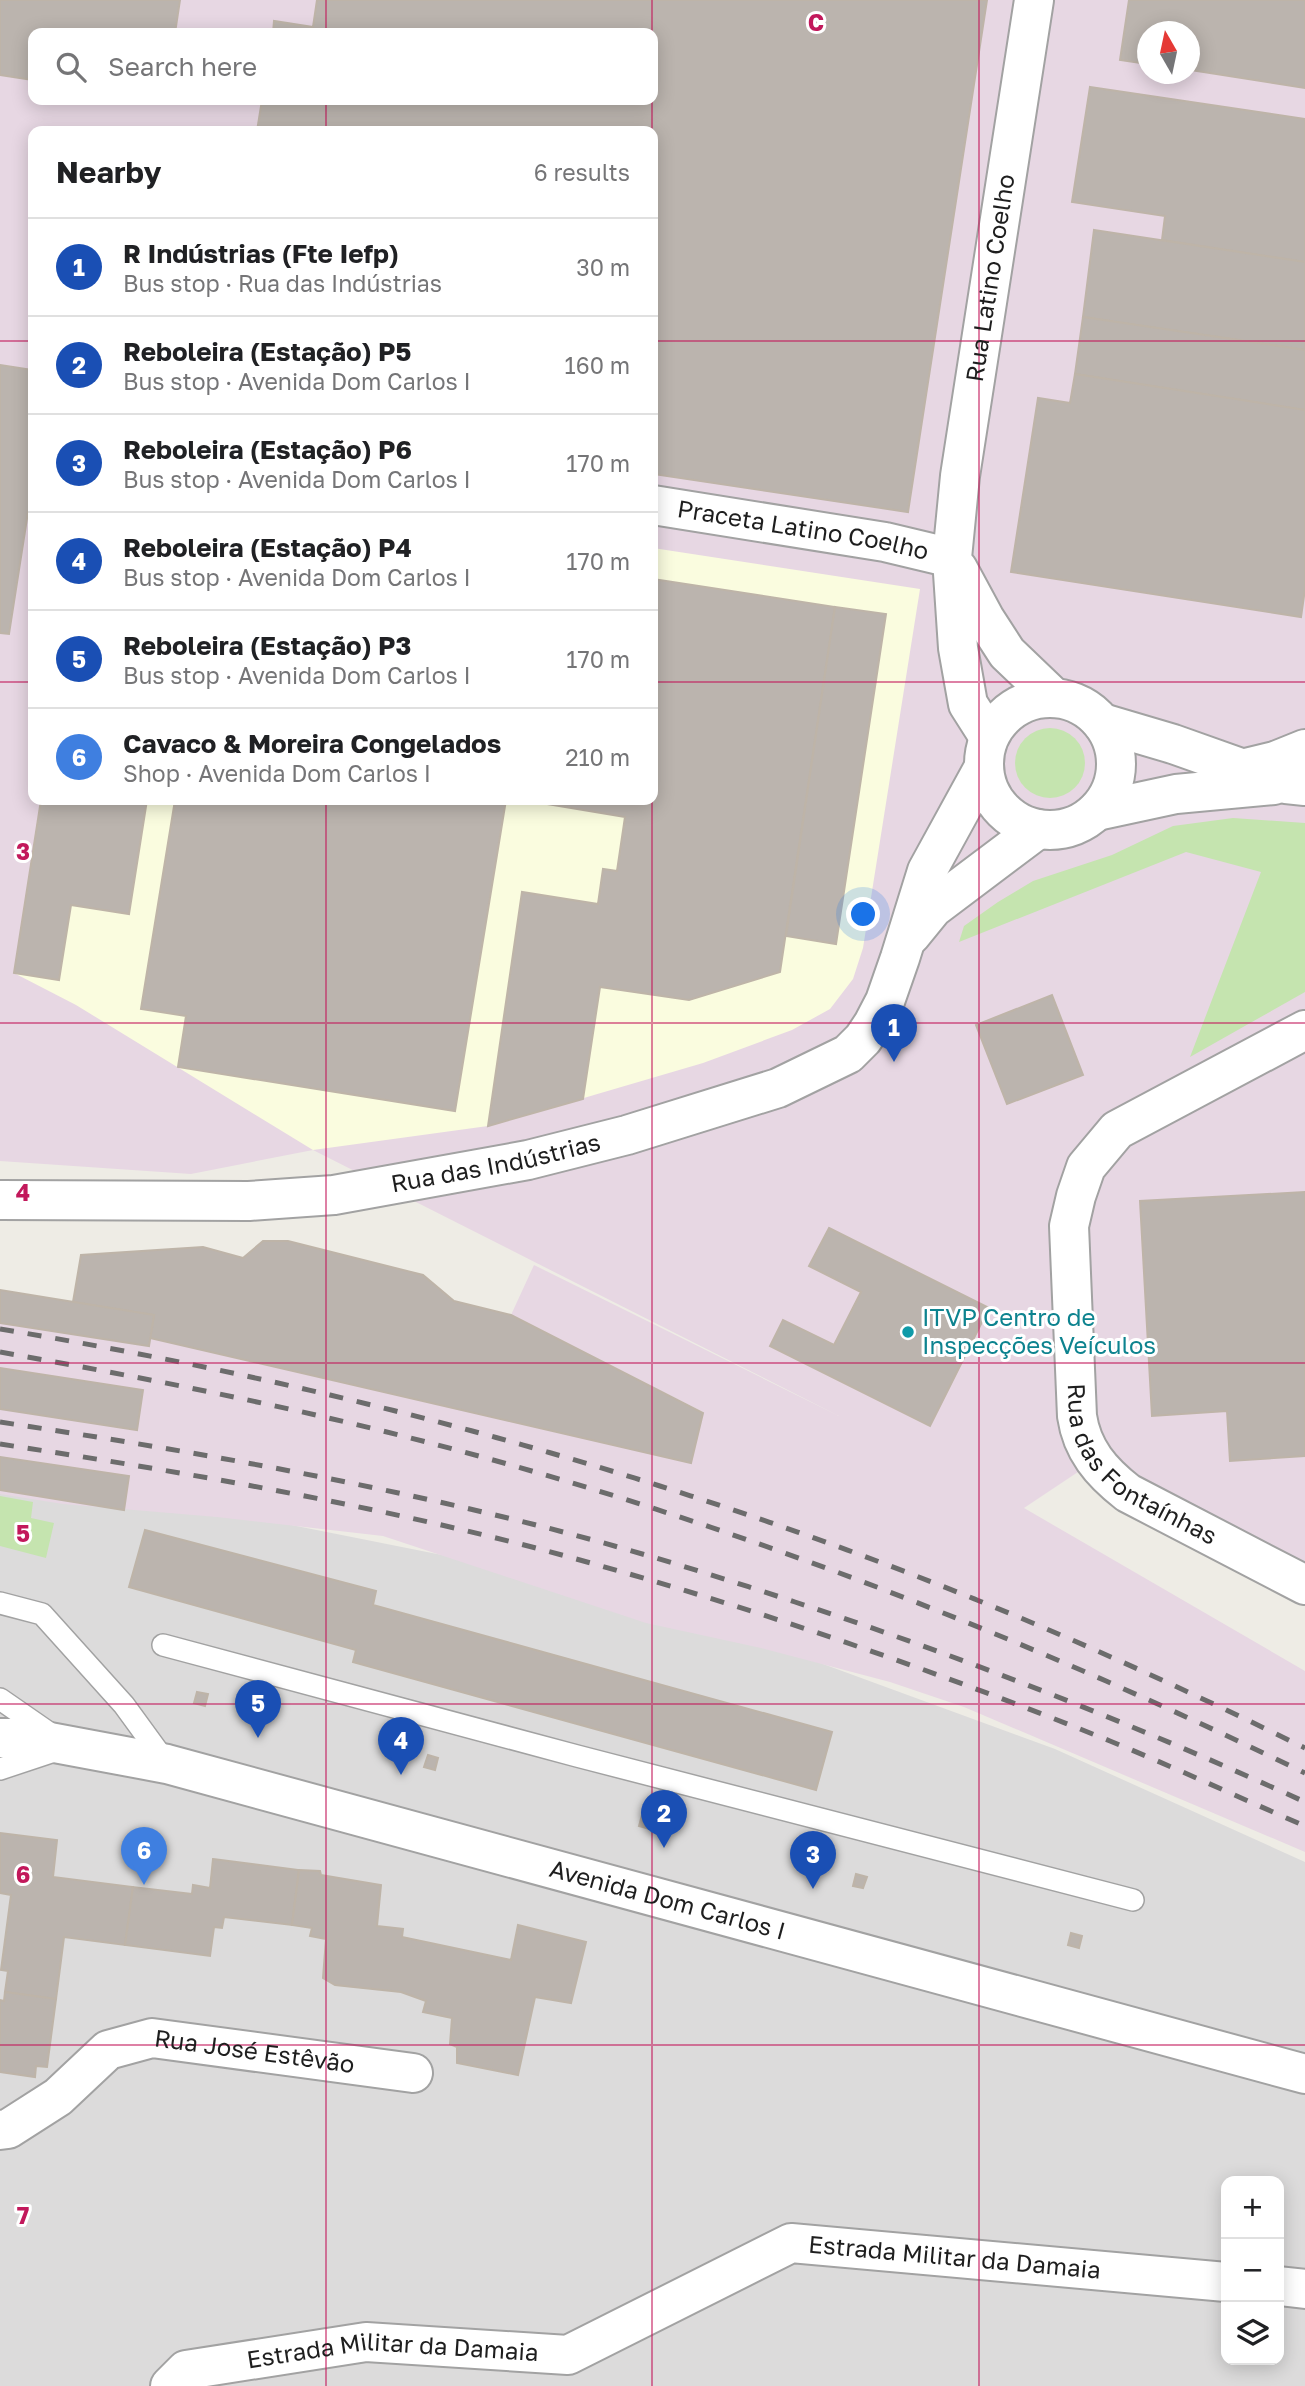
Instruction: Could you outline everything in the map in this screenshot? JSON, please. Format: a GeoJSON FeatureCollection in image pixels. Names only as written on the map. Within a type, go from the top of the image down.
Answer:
{"type":"FeatureCollection","features":[{"type":"Feature","properties":{"kind":"street","name":"Rua Latino Coelho"},"geometry":{"type":"LineString","coordinates":[[986,752],[968,704],[958,648],[952,558],[960,476],[1034,0]]}},
{"type":"Feature","properties":{"kind":"street","name":"Praceta Latino Coelho"},"geometry":{"type":"LineString","coordinates":[[658,506],[885,542],[952,558]]}},
{"type":"Feature","properties":{"kind":"street"},"geometry":{"type":"LineString","coordinates":[[952,558],[1007,653],[1054,698]]}},
{"type":"Feature","properties":{"kind":"street"},"geometry":{"type":"LineString","coordinates":[[1054,698],[1081,705],[1102,723],[1112,740],[1116,759],[1115,777],[1108,796],[1097,811],[1079,823],[1059,829],[1038,829],[1017,821],[1000,807],[988,788],[986,752],[1000,720],[1016,707],[1034,700],[1054,698]]}},
{"type":"Feature","properties":{"kind":"street"},"geometry":{"type":"LineString","coordinates":[[1102,723],[1296,785]]}},
{"type":"Feature","properties":{"kind":"street"},"geometry":{"type":"LineString","coordinates":[[1241,769],[1275,761],[1305,749]]}},
{"type":"Feature","properties":{"kind":"street","name":"Rua das Indústrias"},"geometry":{"type":"LineString","coordinates":[[0,1200],[249,1201],[334,1195],[528,1160],[627,1135],[778,1088],[848,1054],[873,1024],[885,1001],[927,871],[986,752]]}},
{"type":"Feature","properties":{"kind":"street"},"geometry":{"type":"LineString","coordinates":[[1097,811],[1176,794],[1296,785]]}},
{"type":"Feature","properties":{"kind":"street","name":"Rua das Indústrias"},"geometry":{"type":"LineString","coordinates":[[905,942],[933,908],[1038,829]]}},
{"type":"Feature","properties":{"kind":"street","name":"Rua das Fontaínhas"},"geometry":{"type":"LineString","coordinates":[[1305,1030],[1117,1130],[1086,1167],[1069,1226],[1077,1416],[1079,1432],[1086,1448],[1105,1475],[1128,1493],[1305,1585]]}},
{"type":"Feature","properties":{"kind":"street","name":"Avenida Dom Carlos I"},"geometry":{"type":"LineString","coordinates":[[9,1733],[167,1764],[1305,2074]]}},
{"type":"Feature","properties":{"kind":"street","name":"Rua José Estêvão"},"geometry":{"type":"LineString","coordinates":[[0,2130],[8,2129],[58,2097],[108,2050],[152,2038],[413,2073]]}},
{"type":"Feature","properties":{"kind":"street","name":"Estrada Militar da Damaia"},"geometry":{"type":"LineString","coordinates":[[170,2386],[186,2370],[366,2342],[568,2355],[791,2243],[1221,2282]]}},
{"type":"Feature","properties":{"kind":"street"},"geometry":{"type":"LineString","coordinates":[[1284,2287],[1305,2289]]}},
{"type":"Feature","properties":{"kind":"lane"},"geometry":{"type":"LineString","coordinates":[[0,1603],[42,1614],[124,1705],[167,1764]]}},
{"type":"Feature","properties":{"kind":"lane"},"geometry":{"type":"LineString","coordinates":[[163,1645],[1133,1900]]}},
{"type":"Feature","properties":{"kind":"lane"},"geometry":{"type":"LineString","coordinates":[[0,1699],[68,1746]]}},
{"type":"Feature","properties":{"kind":"lane"},"geometry":{"type":"LineString","coordinates":[[0,1769],[68,1746]]}},
{"type":"Feature","properties":{"kind":"shaded area"},"geometry":{"type":"Polygon","coordinates":[[[0,0],[1305,0],[1305,1569],[1093,1462],[1024,1508],[1305,1671],[1305,1852],[964,1707],[890,1682],[761,1648],[646,1623],[383,1536],[217,1517],[63,1504],[0,1494],[0,1290],[154,1315],[151,1338],[691,1463],[703,1412],[511,1315],[534,1265],[839,1416],[313,1150],[191,1174],[0,1161],[0,0]]]}},
{"type":"Feature","properties":{"kind":"shaded area"},"geometry":{"type":"Polygon","coordinates":[[[658,549],[920,589],[863,948],[853,979],[830,1009],[792,1030],[703,1063],[488,1126],[313,1150],[76,1005],[14,973],[40,805],[658,805],[658,549]]]}},
{"type":"Feature","properties":{"kind":"shaded area"},"geometry":{"type":"Polygon","coordinates":[[[0,1474],[161,1499],[447,1556],[774,1646],[1055,1749],[1305,1862],[1305,2386],[0,2386],[0,1474]]]}},
{"type":"Feature","properties":{"kind":"green space"},"geometry":{"type":"Polygon","coordinates":[[[1050,728],[1075,738],[1085,763],[1075,788],[1050,798],[1025,788],[1015,763],[1025,738],[1050,728]]]}},
{"type":"Feature","properties":{"kind":"green space"},"geometry":{"type":"Polygon","coordinates":[[[1233,818],[1305,823],[1305,992],[1190,1057],[1261,872],[1186,852],[959,942],[964,926],[1033,881],[1112,855],[1173,826],[1233,818]]]}},
{"type":"Feature","properties":{"kind":"green space"},"geometry":{"type":"Polygon","coordinates":[[[0,1496],[33,1502],[31,1518],[54,1523],[46,1558],[0,1546],[0,1496]]]}},
{"type":"Feature","properties":{"kind":"building"},"geometry":{"type":"Polygon","coordinates":[[[0,0],[180,0],[176,28],[28,28],[28,79],[0,75],[0,0]]]}},
{"type":"Feature","properties":{"kind":"building"},"geometry":{"type":"Polygon","coordinates":[[[317,0],[987,0],[908,512],[658,475],[658,126],[258,126],[261,105],[658,105],[658,28],[273,28],[274,21],[313,27],[317,0]]]}},
{"type":"Feature","properties":{"kind":"building"},"geometry":{"type":"Polygon","coordinates":[[[1129,0],[1305,0],[1305,88],[1200,72],[1200,21],[1137,21],[1137,62],[1120,60],[1129,0]]]}},
{"type":"Feature","properties":{"kind":"building"},"geometry":{"type":"Polygon","coordinates":[[[1090,87],[1305,119],[1305,262],[1162,240],[1165,216],[1072,202],[1090,87]]]}},
{"type":"Feature","properties":{"kind":"building"},"geometry":{"type":"Polygon","coordinates":[[[1094,230],[1305,262],[1305,350],[1083,317],[1094,230]]]}},
{"type":"Feature","properties":{"kind":"building"},"geometry":{"type":"Polygon","coordinates":[[[1083,317],[1305,350],[1305,410],[1075,374],[1083,317]]]}},
{"type":"Feature","properties":{"kind":"building"},"geometry":{"type":"Polygon","coordinates":[[[0,365],[28,369],[28,512],[9,634],[0,633],[0,365]]]}},
{"type":"Feature","properties":{"kind":"building"},"geometry":{"type":"Polygon","coordinates":[[[1075,374],[1305,410],[1305,589],[1301,617],[1011,572],[1038,398],[1070,403],[1075,374]]]}},
{"type":"Feature","properties":{"kind":"building"},"geometry":{"type":"Polygon","coordinates":[[[658,580],[835,607],[780,972],[689,1000],[600,987],[583,1099],[488,1126],[522,892],[598,904],[603,869],[617,871],[625,817],[553,805],[658,805],[658,580]]]}},
{"type":"Feature","properties":{"kind":"building"},"geometry":{"type":"Polygon","coordinates":[[[835,607],[886,614],[836,944],[786,936],[835,607]]]}},
{"type":"Feature","properties":{"kind":"building"},"geometry":{"type":"Polygon","coordinates":[[[40,805],[146,805],[129,914],[71,905],[59,980],[14,973],[40,805]]]}},
{"type":"Feature","properties":{"kind":"building"},"geometry":{"type":"Polygon","coordinates":[[[174,805],[505,805],[455,1111],[178,1067],[186,1016],[141,1009],[174,805]]]}},
{"type":"Feature","properties":{"kind":"building"},"geometry":{"type":"Polygon","coordinates":[[[1052,995],[1083,1075],[1007,1104],[976,1025],[1052,995]]]}},
{"type":"Feature","properties":{"kind":"building"},"geometry":{"type":"Polygon","coordinates":[[[1305,1192],[1305,1456],[1230,1461],[1227,1411],[1152,1416],[1140,1201],[1305,1192]]]}},
{"type":"Feature","properties":{"kind":"building","name":"ITVP Centro de Inspecções Veículos"},"geometry":{"type":"Polygon","coordinates":[[[829,1228],[989,1308],[930,1426],[770,1346],[783,1320],[834,1345],[861,1292],[809,1266],[829,1228]]]}},
{"type":"Feature","properties":{"kind":"building"},"geometry":{"type":"Polygon","coordinates":[[[263,1241],[288,1241],[423,1275],[454,1301],[511,1315],[703,1413],[691,1463],[150,1338],[154,1315],[73,1302],[81,1255],[203,1247],[243,1258],[263,1241]]]}},
{"type":"Feature","properties":{"kind":"building"},"geometry":{"type":"Polygon","coordinates":[[[0,1290],[154,1315],[149,1346],[0,1323],[0,1290]]]}},
{"type":"Feature","properties":{"kind":"building"},"geometry":{"type":"Polygon","coordinates":[[[0,1368],[143,1390],[137,1430],[0,1409],[0,1368]]]}},
{"type":"Feature","properties":{"kind":"building"},"geometry":{"type":"Polygon","coordinates":[[[0,1457],[129,1476],[124,1510],[0,1490],[0,1457]]]}},
{"type":"Feature","properties":{"kind":"building"},"geometry":{"type":"Polygon","coordinates":[[[145,1530],[376,1591],[373,1605],[832,1732],[816,1790],[353,1662],[356,1650],[129,1587],[145,1530]]]}},
{"type":"Feature","properties":{"kind":"building"},"geometry":{"type":"Polygon","coordinates":[[[197,1692],[208,1694],[205,1706],[194,1703],[197,1692]]]}},
{"type":"Feature","properties":{"kind":"building"},"geometry":{"type":"Polygon","coordinates":[[[428,1755],[438,1758],[435,1770],[424,1767],[428,1755]]]}},
{"type":"Feature","properties":{"kind":"building"},"geometry":{"type":"Polygon","coordinates":[[[642,1815],[653,1817],[650,1829],[639,1826],[642,1815]]]}},
{"type":"Feature","properties":{"kind":"building"},"geometry":{"type":"Polygon","coordinates":[[[0,1833],[57,1840],[53,1877],[133,1887],[125,1945],[64,1937],[56,1999],[5,1992],[8,1971],[1,1970],[11,1895],[0,1893],[0,1833]]]}},
{"type":"Feature","properties":{"kind":"building"},"geometry":{"type":"Polygon","coordinates":[[[213,1859],[299,1870],[292,1925],[224,1917],[222,1928],[214,1927],[210,1956],[125,1945],[133,1887],[192,1894],[193,1885],[210,1888],[213,1859]]]}},
{"type":"Feature","properties":{"kind":"building"},"geometry":{"type":"Polygon","coordinates":[[[299,1870],[320,1871],[321,1875],[381,1885],[377,1926],[403,1929],[402,1937],[511,1960],[518,1925],[586,1942],[571,2003],[535,1997],[518,2075],[457,2063],[457,2047],[450,2044],[452,2018],[423,2012],[426,2001],[401,1992],[335,1985],[323,1978],[326,1939],[310,1936],[312,1928],[292,1925],[299,1870]]]}},
{"type":"Feature","properties":{"kind":"building"},"geometry":{"type":"Polygon","coordinates":[[[856,1874],[867,1877],[863,1888],[853,1886],[856,1874]]]}},
{"type":"Feature","properties":{"kind":"building"},"geometry":{"type":"Polygon","coordinates":[[[1071,1933],[1082,1936],[1079,1948],[1068,1945],[1071,1933]]]}},
{"type":"Feature","properties":{"kind":"building"},"geometry":{"type":"Polygon","coordinates":[[[5,1992],[56,1999],[47,2067],[36,2066],[35,2077],[0,2072],[0,2000],[4,2001],[5,1992]]]}},
{"type":"Feature","properties":{"kind":"railway"},"geometry":{"type":"LineString","coordinates":[[0,1329],[125,1351],[373,1405],[618,1473],[859,1554],[977,1600],[1142,1671],[1305,1748]]}},
{"type":"Feature","properties":{"kind":"railway"},"geometry":{"type":"LineString","coordinates":[[0,1352],[171,1384],[340,1421],[453,1449],[672,1514],[780,1551],[993,1633],[1098,1677],[1305,1773]]}},
{"type":"Feature","properties":{"kind":"railway"},"geometry":{"type":"LineString","coordinates":[[0,1422],[201,1455],[466,1508],[565,1532],[697,1570],[989,1670],[1116,1720],[1305,1802]]}},
{"type":"Feature","properties":{"kind":"railway"},"geometry":{"type":"LineString","coordinates":[[0,1444],[134,1465],[334,1502],[466,1531],[605,1567],[751,1611],[968,1686],[1110,1741],[1305,1826]]}},
{"type":"Feature","properties":{"kind":"place","name":"R Indústrias (Fte Iefp)"},"geometry":{"type":"Point","coordinates":[894,1062]}},
{"type":"Feature","properties":{"kind":"place","name":"ITVP Centro de Inspecções Veículos"},"geometry":{"type":"Point","coordinates":[908,1332]}},
{"type":"Feature","properties":{"kind":"place","name":"Reboleira (Estação) P3"},"geometry":{"type":"Point","coordinates":[258,1738]}},
{"type":"Feature","properties":{"kind":"place","name":"Reboleira (Estação) P4"},"geometry":{"type":"Point","coordinates":[401,1775]}},
{"type":"Feature","properties":{"kind":"place","name":"Reboleira (Estação) P5"},"geometry":{"type":"Point","coordinates":[664,1848]}},
{"type":"Feature","properties":{"kind":"place","name":"Cavaco & Moreira Congelados"},"geometry":{"type":"Point","coordinates":[144,1885]}},
{"type":"Feature","properties":{"kind":"place","name":"Reboleira (Estação) P6"},"geometry":{"type":"Point","coordinates":[813,1889]}}]}
